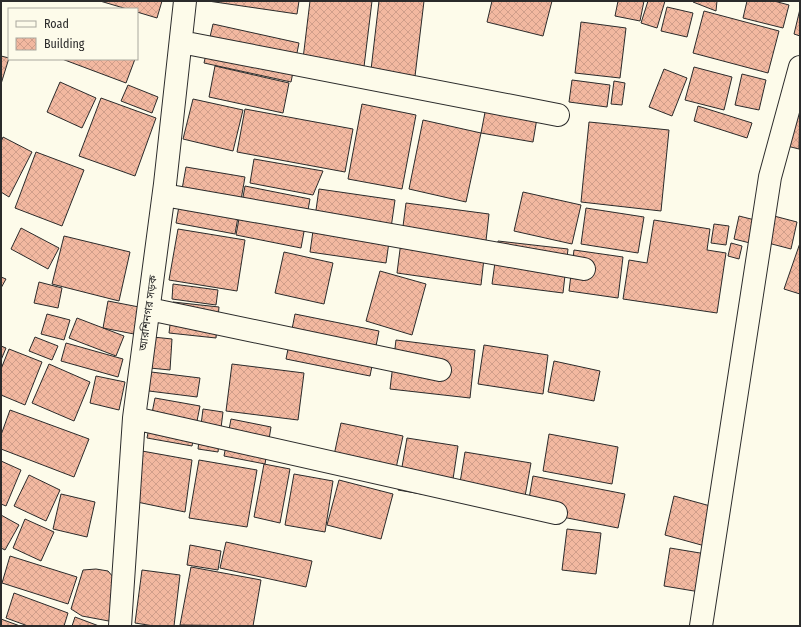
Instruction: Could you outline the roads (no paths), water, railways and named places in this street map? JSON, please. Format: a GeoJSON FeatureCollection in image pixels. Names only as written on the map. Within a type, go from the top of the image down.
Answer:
{"type":"FeatureCollection","features":[{"type":"Feature","properties":{"kind":"street","name":"আরশিনগর সড়ক"},"geometry":{"type":"LineString","coordinates":[[120,626],[134,418],[164,195],[185,1]]}},
{"type":"Feature","properties":{"kind":"street"},"geometry":{"type":"LineString","coordinates":[[181,42],[558,115]]}},
{"type":"Feature","properties":{"kind":"street"},"geometry":{"type":"LineString","coordinates":[[701,626],[770,177],[800,67]]}},
{"type":"Feature","properties":{"kind":"street"},"geometry":{"type":"LineString","coordinates":[[164,195],[584,269]]}},
{"type":"Feature","properties":{"kind":"street"},"geometry":{"type":"LineString","coordinates":[[149,309],[440,370]]}},
{"type":"Feature","properties":{"kind":"street"},"geometry":{"type":"LineString","coordinates":[[134,418],[556,513]]}}]}
